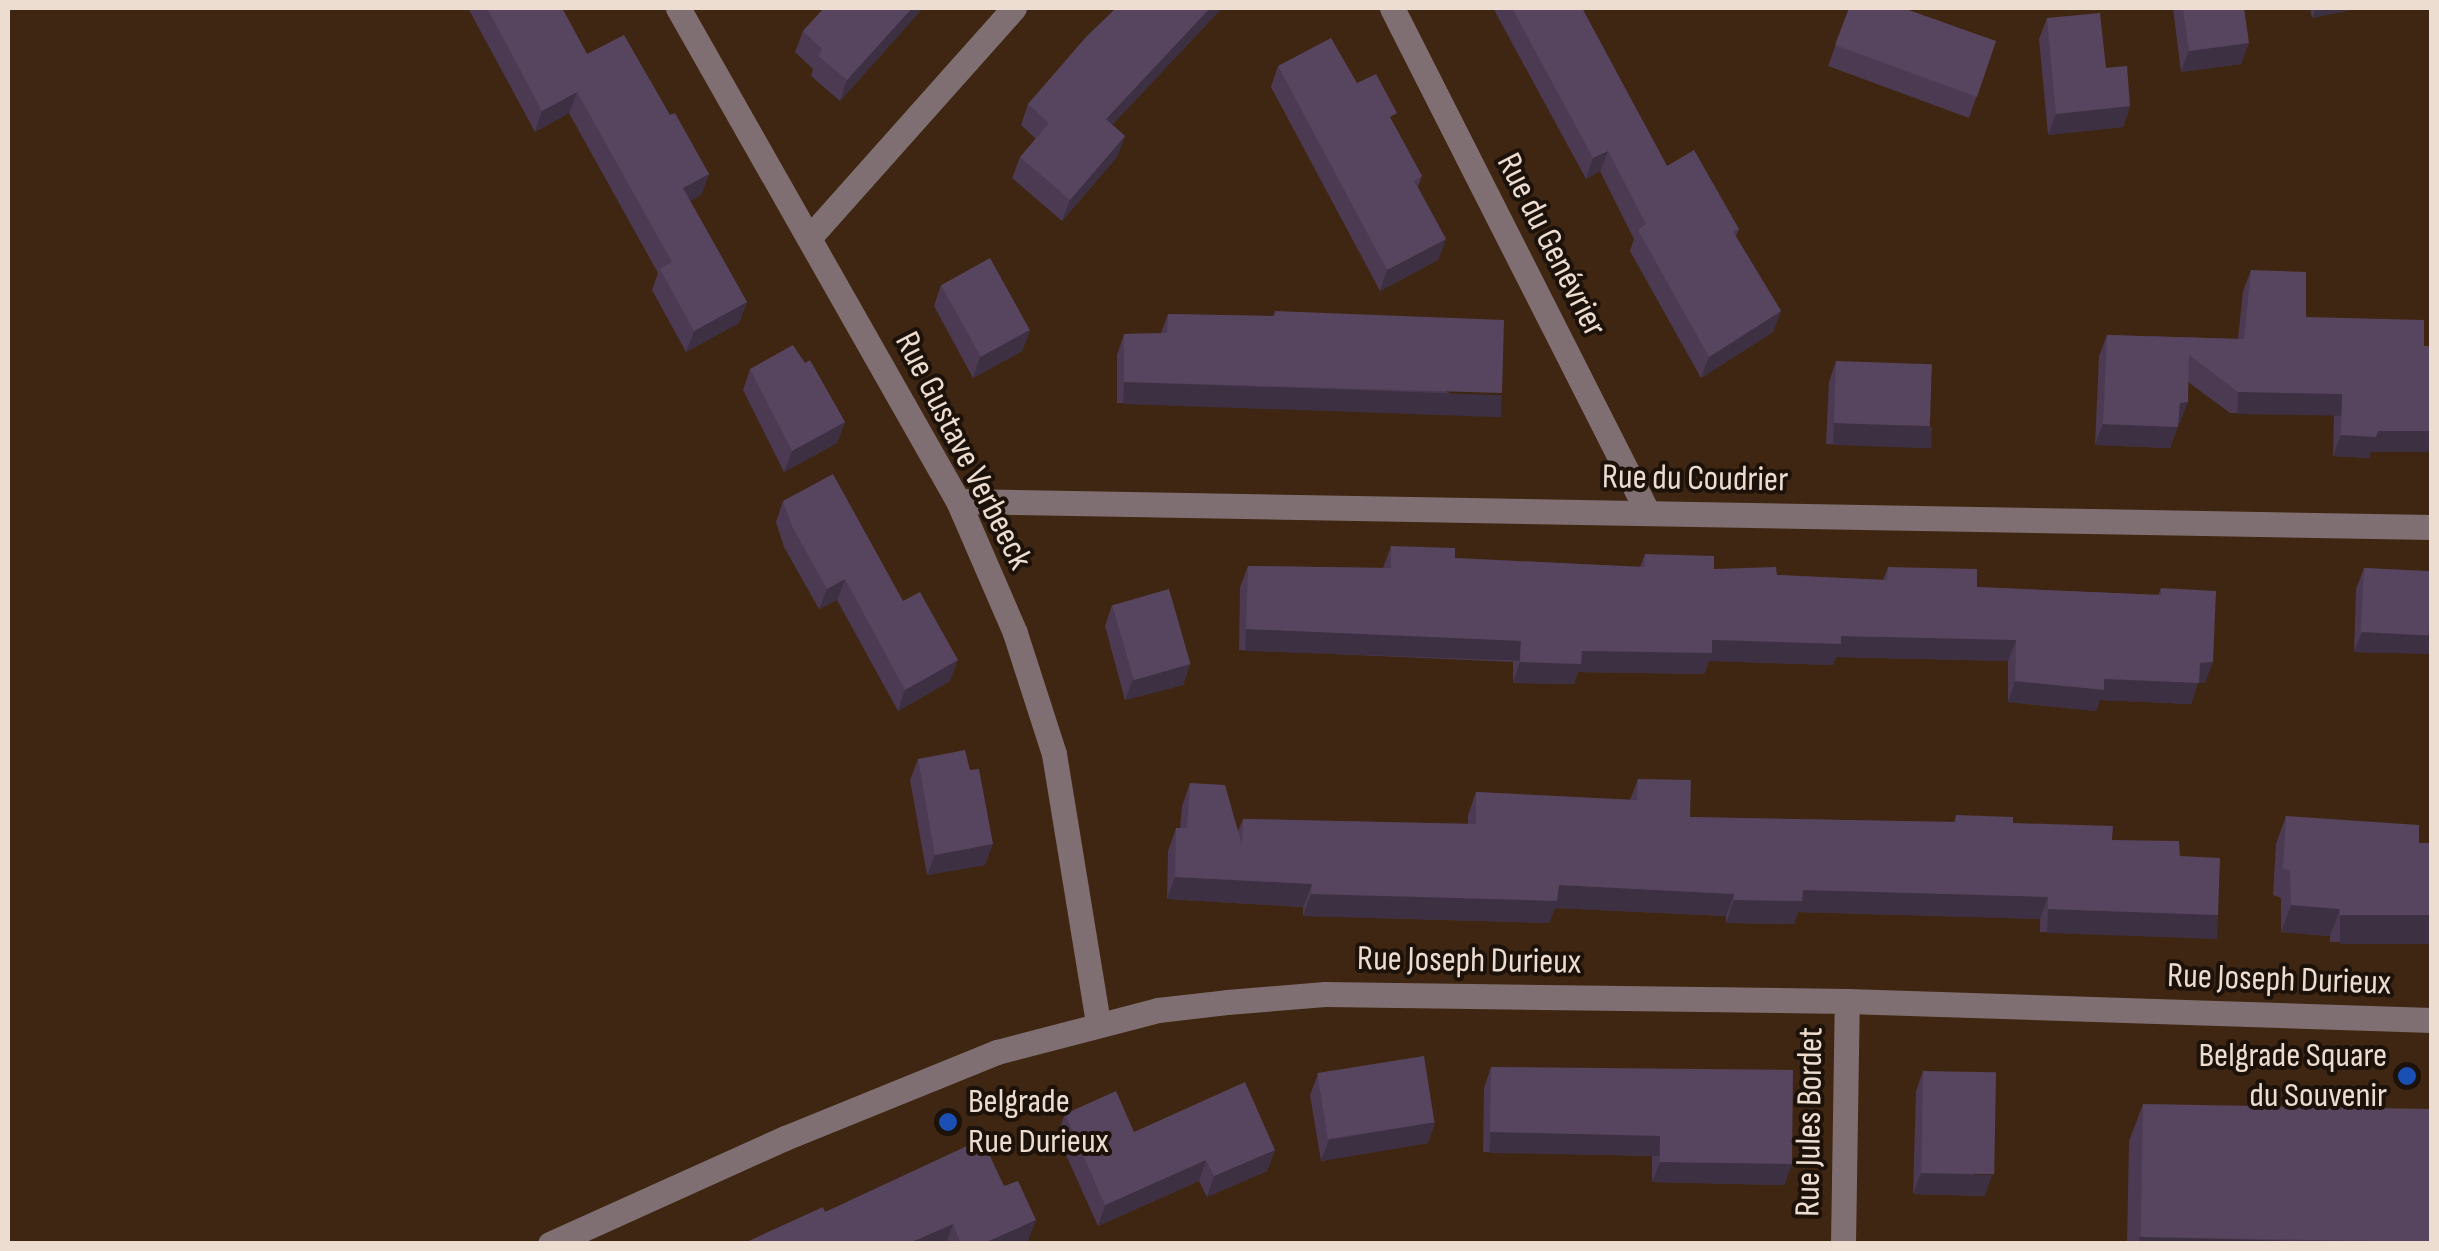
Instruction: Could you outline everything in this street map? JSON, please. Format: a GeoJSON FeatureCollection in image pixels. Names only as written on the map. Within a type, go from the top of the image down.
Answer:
{"type":"FeatureCollection","features":[{"type":"Feature","properties":{"kind":"street","name":"Rue Gustave Verbeeck"},"geometry":{"type":"LineString","coordinates":[[678,8],[958,501],[1015,632],[1054,754],[1098,1023]]}},
{"type":"Feature","properties":{"kind":"street"},"geometry":{"type":"LineString","coordinates":[[809,238],[1014,8]]}},
{"type":"Feature","properties":{"kind":"street","name":"Rue du Genévrier"},"geometry":{"type":"LineString","coordinates":[[1392,8],[1648,513]]}},
{"type":"Feature","properties":{"kind":"street","name":"Rue du Coudrier"},"geometry":{"type":"LineString","coordinates":[[958,501],[2432,527]]}},
{"type":"Feature","properties":{"kind":"street","name":"Rue Joseph Durieux"},"geometry":{"type":"LineString","coordinates":[[550,1244],[785,1138],[962,1066],[1098,1023],[1158,1010],[1325,994],[1847,1002],[2432,1020]]}},
{"type":"Feature","properties":{"kind":"street","name":"Rue Jules Bordet"},"geometry":{"type":"LineString","coordinates":[[1844,1244],[1847,1002]]}},
{"type":"Feature","properties":{"kind":"building"},"geometry":{"type":"Polygon","coordinates":[[[487,8],[562,8],[587,54],[624,35],[709,174],[683,188],[747,302],[694,331],[660,269],[672,262],[577,92],[542,111],[487,8]]]}},
{"type":"Feature","properties":{"kind":"building"},"geometry":{"type":"Polygon","coordinates":[[[824,8],[912,8],[847,80],[818,56],[822,49],[803,31],[824,8]]]}},
{"type":"Feature","properties":{"kind":"building"},"geometry":{"type":"Polygon","coordinates":[[[1116,8],[1210,8],[1106,119],[1125,136],[1070,200],[1020,157],[1049,123],[1028,104],[1116,8]]]}},
{"type":"Feature","properties":{"kind":"building"},"geometry":{"type":"Polygon","coordinates":[[[1512,8],[1582,8],[1667,166],[1694,150],[1739,229],[1733,232],[1781,311],[1709,357],[1638,230],[1646,224],[1608,151],[1593,158],[1512,8]]]}},
{"type":"Feature","properties":{"kind":"building"},"geometry":{"type":"Polygon","coordinates":[[[1849,8],[1903,8],[1996,41],[1977,97],[1835,45],[1849,8]]]}},
{"type":"Feature","properties":{"kind":"building"},"geometry":{"type":"Polygon","coordinates":[[[2183,8],[2244,8],[2249,43],[2189,51],[2183,8]]]}},
{"type":"Feature","properties":{"kind":"building"},"geometry":{"type":"Polygon","coordinates":[[[2100,13],[2106,68],[2127,66],[2130,106],[2056,114],[2047,18],[2100,13]]]}},
{"type":"Feature","properties":{"kind":"building"},"geometry":{"type":"Polygon","coordinates":[[[1331,38],[1357,83],[1376,74],[1397,113],[1390,117],[1422,176],[1414,181],[1446,239],[1387,270],[1278,66],[1331,38]]]}},
{"type":"Feature","properties":{"kind":"building"},"geometry":{"type":"Polygon","coordinates":[[[990,258],[1030,330],[981,357],[941,285],[990,258]]]}},
{"type":"Feature","properties":{"kind":"building"},"geometry":{"type":"Polygon","coordinates":[[[2251,270],[2306,272],[2306,317],[2424,320],[2424,346],[2432,346],[2432,431],[2378,431],[2376,437],[2341,435],[2342,394],[2238,392],[2189,355],[2188,402],[2180,403],[2178,427],[2103,424],[2107,335],[2244,339],[2251,270]]]}},
{"type":"Feature","properties":{"kind":"building"},"geometry":{"type":"Polygon","coordinates":[[[1275,311],[1504,320],[1502,393],[1124,382],[1124,334],[1167,333],[1168,314],[1275,316],[1275,311]]]}},
{"type":"Feature","properties":{"kind":"building"},"geometry":{"type":"Polygon","coordinates":[[[793,345],[805,363],[810,360],[845,422],[792,451],[750,369],[793,345]]]}},
{"type":"Feature","properties":{"kind":"building"},"geometry":{"type":"Polygon","coordinates":[[[1836,361],[1932,364],[1930,426],[1834,423],[1836,361]]]}},
{"type":"Feature","properties":{"kind":"building"},"geometry":{"type":"Polygon","coordinates":[[[833,474],[903,601],[920,592],[958,660],[905,690],[845,579],[827,589],[792,526],[783,501],[833,474]]]}},
{"type":"Feature","properties":{"kind":"building"},"geometry":{"type":"Polygon","coordinates":[[[1391,546],[1455,548],[1455,558],[1644,567],[1645,554],[1714,556],[1714,569],[1776,567],[1777,575],[1887,580],[1888,567],[1977,569],[1977,587],[2161,595],[2161,588],[2216,591],[2213,662],[2200,663],[2199,683],[2104,679],[2104,690],[2015,681],[2016,640],[1841,636],[1841,644],[1712,640],[1712,653],[1582,651],[1581,664],[1520,662],[1521,641],[1246,629],[1248,566],[1391,568],[1391,546]]]}},
{"type":"Feature","properties":{"kind":"building"},"geometry":{"type":"Polygon","coordinates":[[[2364,568],[2432,572],[2429,635],[2361,632],[2364,568]]]}},
{"type":"Feature","properties":{"kind":"building"},"geometry":{"type":"Polygon","coordinates":[[[1169,589],[1190,664],[1134,680],[1112,605],[1169,589]]]}},
{"type":"Feature","properties":{"kind":"building"},"geometry":{"type":"Polygon","coordinates":[[[965,750],[970,770],[979,769],[993,844],[935,855],[918,759],[965,750]]]}},
{"type":"Feature","properties":{"kind":"building"},"geometry":{"type":"Polygon","coordinates":[[[1638,779],[1691,780],[1690,817],[1956,822],[1956,815],[2013,817],[2013,823],[2113,826],[2112,840],[2179,841],[2180,856],[2220,858],[2218,915],[2048,909],[2048,897],[1803,890],[1802,901],[1734,900],[1734,894],[1559,885],[1557,901],[1311,894],[1312,884],[1175,877],[1176,828],[1187,828],[1190,783],[1225,785],[1242,845],[1243,819],[1476,824],[1476,792],[1637,800],[1638,779]]]}},
{"type":"Feature","properties":{"kind":"building"},"geometry":{"type":"Polygon","coordinates":[[[2286,816],[2419,825],[2419,843],[2432,843],[2432,915],[2340,915],[2340,909],[2291,905],[2290,871],[2283,868],[2286,816]]]}},
{"type":"Feature","properties":{"kind":"building"},"geometry":{"type":"Polygon","coordinates":[[[1424,1056],[1434,1122],[1328,1139],[1317,1073],[1424,1056]]]}},
{"type":"Feature","properties":{"kind":"building"},"geometry":{"type":"Polygon","coordinates":[[[1491,1067],[1793,1070],[1792,1164],[1660,1162],[1660,1136],[1490,1132],[1491,1067]]]}},
{"type":"Feature","properties":{"kind":"building"},"geometry":{"type":"Polygon","coordinates":[[[1923,1071],[1996,1072],[1994,1174],[1921,1173],[1923,1071]]]}},
{"type":"Feature","properties":{"kind":"building"},"geometry":{"type":"Polygon","coordinates":[[[1245,1082],[1275,1150],[1214,1176],[1206,1160],[1105,1205],[1065,1114],[1116,1091],[1134,1132],[1245,1082]]]}},
{"type":"Feature","properties":{"kind":"building"},"geometry":{"type":"Polygon","coordinates":[[[2143,1104],[2432,1109],[2430,1242],[2141,1237],[2143,1104]]]}},
{"type":"Feature","properties":{"kind":"building"},"geometry":{"type":"Polygon","coordinates":[[[982,1139],[1004,1186],[1018,1181],[1036,1220],[982,1244],[961,1244],[953,1224],[907,1244],[742,1244],[823,1207],[825,1212],[982,1139]]]}},
{"type":"Feature","properties":{"kind":"place","name":"Belgrade Square du Souvenir"},"geometry":{"type":"Point","coordinates":[2407,1076]}},
{"type":"Feature","properties":{"kind":"place","name":"Belgrade Rue Durieux"},"geometry":{"type":"Point","coordinates":[948,1122]}}]}
